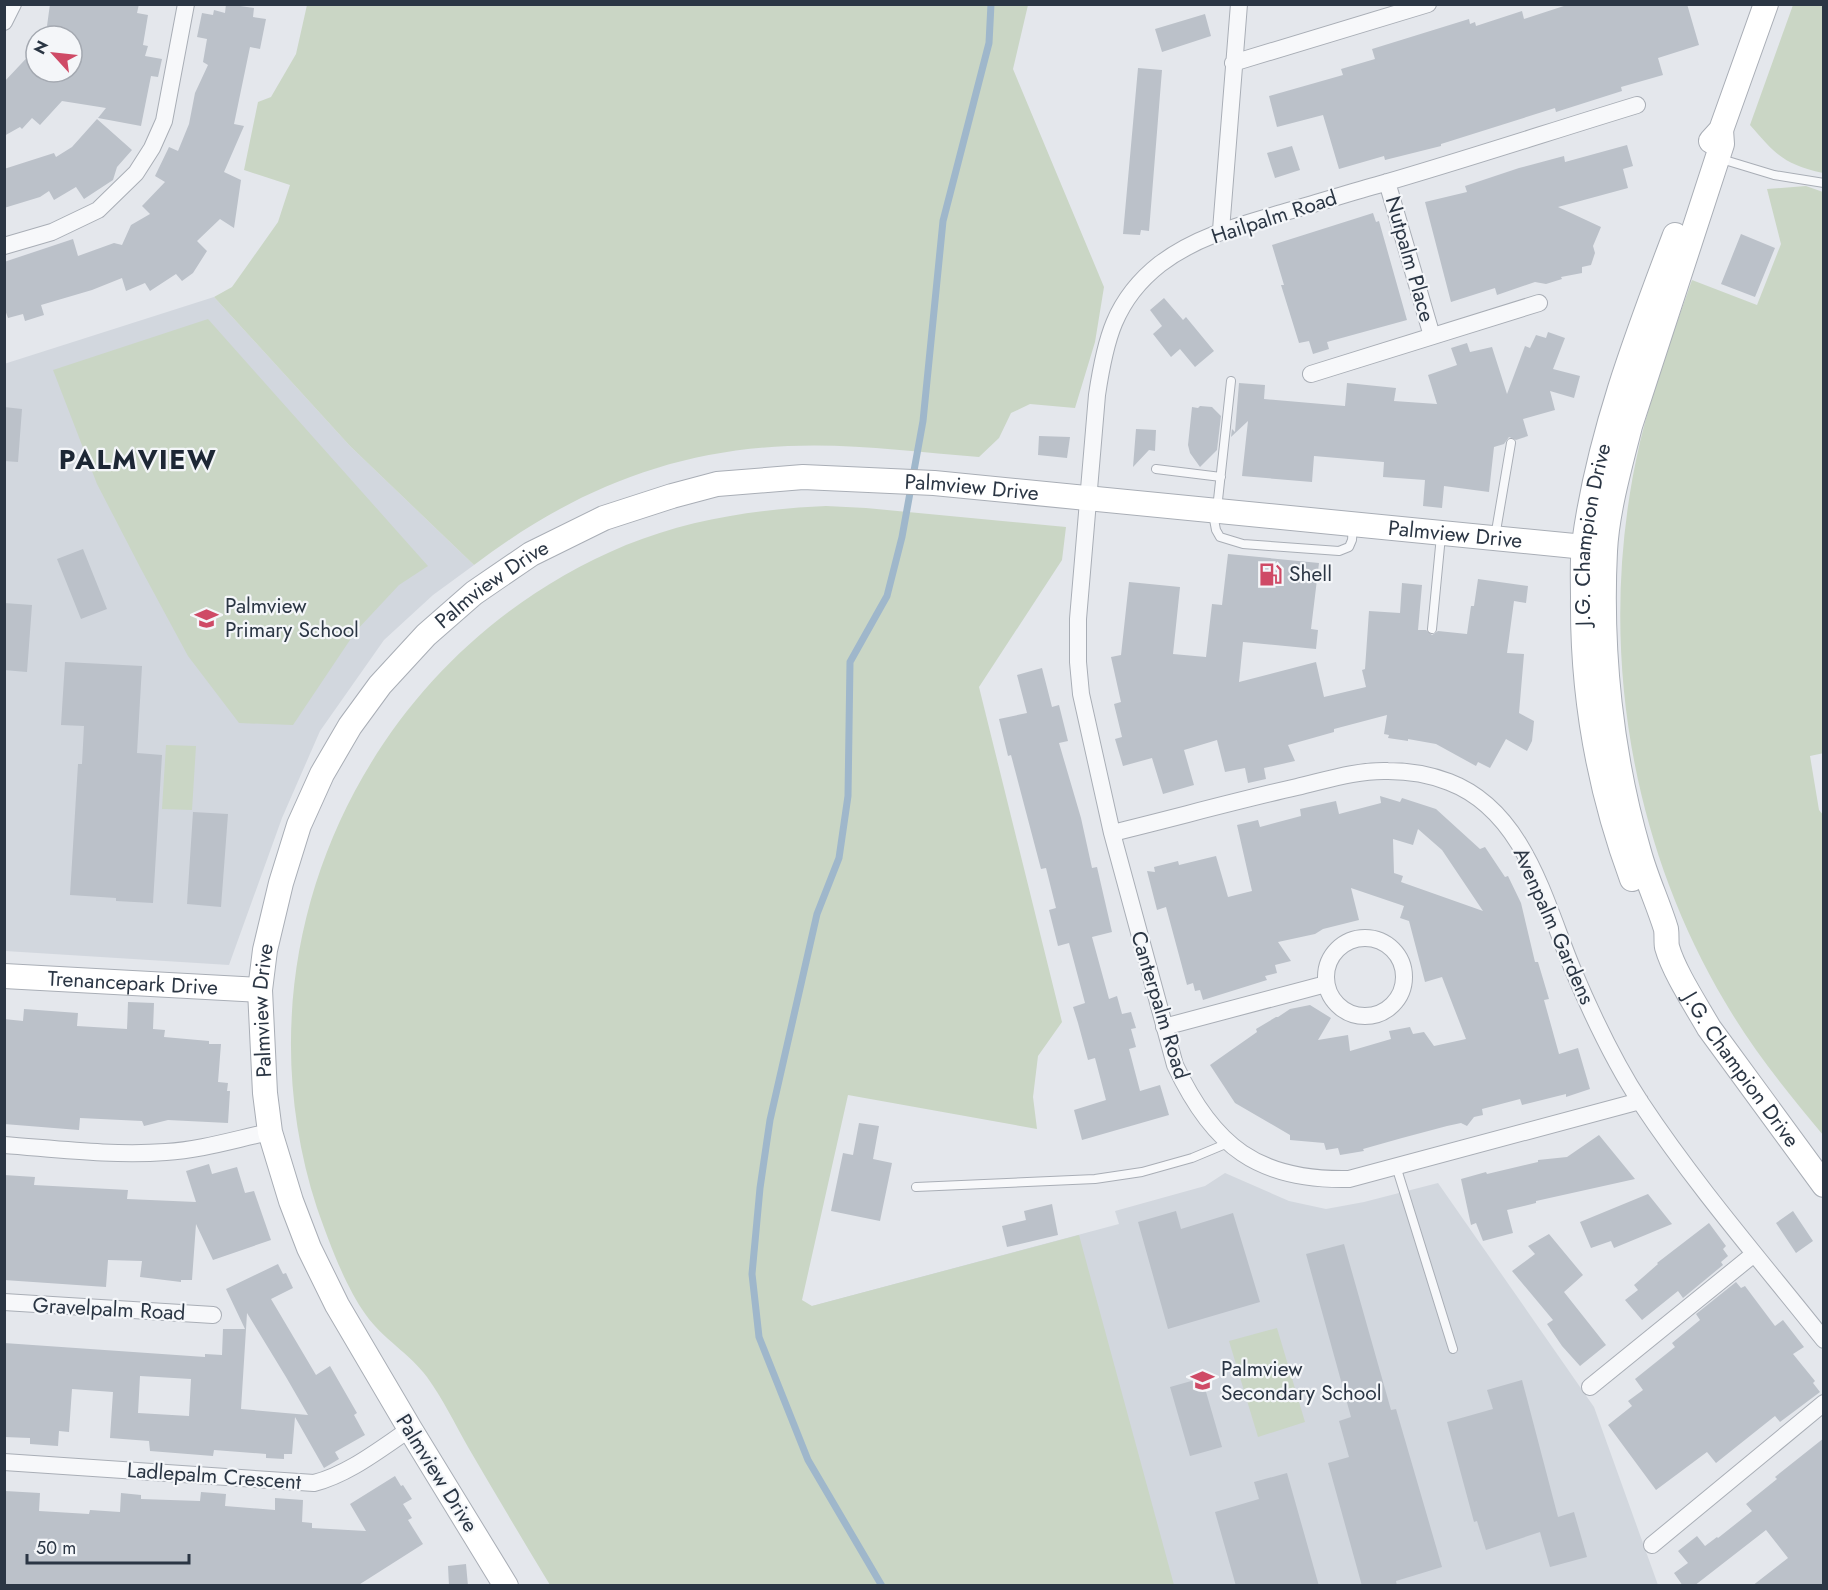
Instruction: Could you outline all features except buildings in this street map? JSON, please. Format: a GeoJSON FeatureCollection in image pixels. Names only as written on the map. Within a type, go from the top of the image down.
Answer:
{"type":"FeatureCollection","features":[{"type":"Feature","properties":{"kind":"street"},"geometry":{"type":"LineString","coordinates":[[4,22],[13,4]]}},
{"type":"Feature","properties":{"kind":"street"},"geometry":{"type":"LineString","coordinates":[[4,246],[52,232],[98,210],[136,173],[152,148],[164,121],[186,4]]}},
{"type":"Feature","properties":{"kind":"street"},"geometry":{"type":"LineString","coordinates":[[1221,230],[1239,4]]}},
{"type":"Feature","properties":{"kind":"street"},"geometry":{"type":"LineString","coordinates":[[1233,63],[1428,4]]}},
{"type":"Feature","properties":{"kind":"street","name":"J.G. Champion Drive"},"geometry":{"type":"LineString","coordinates":[[1766,4],[1721,130],[1710,142],[1640,326],[1602,455],[1584,666],[1590,722],[1598,766],[1615,832],[1635,888],[1658,939],[1667,946],[1709,1028],[1824,1185]]}},
{"type":"Feature","properties":{"kind":"street","name":"Hailpalm Road"},"geometry":{"type":"LineString","coordinates":[[1089,500],[1097,395],[1109,333],[1118,313],[1136,288],[1159,265],[1221,230],[1387,182],[1637,105]]}},
{"type":"Feature","properties":{"kind":"street","name":"J.G. Champion Drive"},"geometry":{"type":"LineString","coordinates":[[1594,547],[1630,426],[1718,158],[1722,144],[1721,130]]}},
{"type":"Feature","properties":{"kind":"street","name":"Nutpalm Place"},"geometry":{"type":"LineString","coordinates":[[1387,182],[1432,336]]}},
{"type":"Feature","properties":{"kind":"street","name":"Nutpalm Place"},"geometry":{"type":"LineString","coordinates":[[1311,374],[1539,303]]}},
{"type":"Feature","properties":{"kind":"street","name":"Palmview Drive"},"geometry":{"type":"LineString","coordinates":[[506,1586],[337,1305],[309,1248],[291,1201],[270,1132],[265,1093],[260,990],[265,950],[281,883],[299,825],[322,774],[350,726],[380,685],[426,635],[474,593],[531,554],[604,518],[717,484],[803,477],[934,483],[1089,500],[1594,547]]}},
{"type":"Feature","properties":{"kind":"street","name":"Canterpalm Road"},"geometry":{"type":"LineString","coordinates":[[1089,500],[1078,619],[1078,662],[1085,719],[1112,833],[1174,1065],[1186,1090],[1207,1121],[1228,1143],[1253,1161],[1283,1173],[1319,1180],[1349,1179],[1640,1101]]}},
{"type":"Feature","properties":{"kind":"street","name":"Avenpalm Gardens"},"geometry":{"type":"LineString","coordinates":[[1112,833],[1358,773],[1389,771],[1419,774],[1450,782],[1473,795],[1497,814],[1518,842],[1532,868],[1597,1022],[1640,1101],[1754,1254],[1824,1340]]}},
{"type":"Feature","properties":{"kind":"street"},"geometry":{"type":"LineString","coordinates":[[1362,938],[1374,939],[1386,944],[1395,952],[1402,964],[1404,977],[1402,989],[1396,1001],[1387,1010],[1375,1015],[1362,1016],[1349,1013],[1331,996],[1326,984],[1326,971],[1330,958],[1338,948],[1349,941],[1362,938]]}},
{"type":"Feature","properties":{"kind":"street","name":"Trenancepark Drive"},"geometry":{"type":"LineString","coordinates":[[4,976],[260,990]]}},
{"type":"Feature","properties":{"kind":"street"},"geometry":{"type":"LineString","coordinates":[[1164,1027],[1326,984]]}},
{"type":"Feature","properties":{"kind":"street"},"geometry":{"type":"LineString","coordinates":[[4,1145],[158,1153],[190,1150],[270,1132]]}},
{"type":"Feature","properties":{"kind":"street"},"geometry":{"type":"LineString","coordinates":[[1590,1387],[1754,1254]]}},
{"type":"Feature","properties":{"kind":"street","name":"Gravelpalm Road"},"geometry":{"type":"LineString","coordinates":[[4,1302],[213,1315]]}},
{"type":"Feature","properties":{"kind":"street"},"geometry":{"type":"LineString","coordinates":[[1652,1545],[1824,1404]]}},
{"type":"Feature","properties":{"kind":"street","name":"Ladlepalm Crescent"},"geometry":{"type":"LineString","coordinates":[[4,1462],[314,1483],[328,1479],[365,1460],[410,1429]]}},
{"type":"Feature","properties":{"kind":"lane"},"geometry":{"type":"LineString","coordinates":[[1718,158],[1794,180],[1824,183]]}},
{"type":"Feature","properties":{"kind":"lane"},"geometry":{"type":"LineString","coordinates":[[1808,180],[1824,176]]}},
{"type":"Feature","properties":{"kind":"lane"},"geometry":{"type":"LineString","coordinates":[[1215,512],[1231,381]]}},
{"type":"Feature","properties":{"kind":"lane"},"geometry":{"type":"LineString","coordinates":[[1495,538],[1511,443]]}},
{"type":"Feature","properties":{"kind":"lane"},"geometry":{"type":"LineString","coordinates":[[1156,469],[1221,477]]}},
{"type":"Feature","properties":{"kind":"lane"},"geometry":{"type":"LineString","coordinates":[[1432,629],[1442,532]]}},
{"type":"Feature","properties":{"kind":"lane"},"geometry":{"type":"LineString","coordinates":[[916,1187],[1106,1177],[1142,1172],[1192,1158],[1228,1143]]}},
{"type":"Feature","properties":{"kind":"lane"},"geometry":{"type":"LineString","coordinates":[[1396,1166],[1453,1349]]}},
{"type":"Feature","properties":{"kind":"shaded area","name":"Palmview Primary School"},"geometry":{"type":"Polygon","coordinates":[[[214,297],[350,446],[474,565],[433,595],[384,640],[320,731],[282,818],[229,965],[5,951],[4,364],[214,297]]]}},
{"type":"Feature","properties":{"kind":"shaded area","name":"Palmview Secondary School"},"geometry":{"type":"Polygon","coordinates":[[[1225,1173],[1289,1201],[1326,1209],[1438,1183],[1594,1407],[1658,1585],[978,1585],[812,1306],[1119,1224],[1115,1211],[1205,1186],[1225,1173]]]}},
{"type":"Feature","properties":{"kind":"green space"},"geometry":{"type":"Polygon","coordinates":[[[307,5],[1028,5],[1013,69],[1104,287],[1095,342],[1075,408],[1030,404],[1011,413],[999,438],[979,457],[812,445],[744,450],[661,467],[621,480],[583,497],[510,539],[474,565],[350,446],[214,297],[232,287],[278,222],[290,185],[244,170],[258,102],[271,97],[296,54],[307,5]]]}},
{"type":"Feature","properties":{"kind":"green space"},"geometry":{"type":"Polygon","coordinates":[[[1793,5],[1823,5],[1823,173],[1799,166],[1782,157],[1750,125],[1793,5]]]}},
{"type":"Feature","properties":{"kind":"green space"},"geometry":{"type":"Polygon","coordinates":[[[1806,186],[1823,192],[1824,753],[1810,756],[1819,810],[1824,816],[1823,1135],[1747,1037],[1725,1002],[1691,938],[1664,871],[1643,801],[1629,730],[1621,658],[1621,586],[1627,513],[1640,442],[1657,381],[1692,280],[1757,305],[1781,244],[1767,189],[1806,186]]]}},
{"type":"Feature","properties":{"kind":"green space"},"geometry":{"type":"Polygon","coordinates":[[[208,319],[428,566],[399,585],[356,631],[293,725],[239,723],[188,656],[97,484],[53,370],[208,319]]]}},
{"type":"Feature","properties":{"kind":"green space"},"geometry":{"type":"Polygon","coordinates":[[[826,506],[1066,527],[1062,560],[979,687],[1062,1022],[1038,1056],[1033,1097],[1037,1129],[848,1095],[802,1300],[812,1306],[1079,1235],[1174,1585],[550,1585],[433,1385],[413,1361],[373,1323],[358,1303],[338,1263],[317,1208],[295,1107],[292,1007],[309,909],[342,816],[392,731],[457,656],[535,593],[626,545],[675,528],[724,517],[826,506]]]}},
{"type":"Feature","properties":{"kind":"green space"},"geometry":{"type":"Polygon","coordinates":[[[166,745],[196,746],[192,810],[162,809],[166,745]]]}},
{"type":"Feature","properties":{"kind":"green space"},"geometry":{"type":"Polygon","coordinates":[[[1277,1328],[1305,1422],[1258,1437],[1229,1341],[1277,1328]]]}},
{"type":"Feature","properties":{"kind":"waterway"},"geometry":{"type":"LineString","coordinates":[[882,1586],[808,1460],[759,1337],[752,1274],[760,1188],[770,1120],[817,914],[839,858],[848,796],[850,662],[887,596],[902,537],[923,421],[943,221],[989,43],[991,4]]}},
{"type":"Feature","properties":{"kind":"place","name":"Shell"},"geometry":{"type":"Point","coordinates":[1271,574]}},
{"type":"Feature","properties":{"kind":"place","name":"Palmview Primary School"},"geometry":{"type":"Point","coordinates":[207,618]}},
{"type":"Feature","properties":{"kind":"place","name":"Palmview Secondary School"},"geometry":{"type":"Point","coordinates":[1203,1381]}},
{"type":"Feature","properties":{"kind":"district","name":"PALMVIEW"},"geometry":{"type":"Point","coordinates":[138,460]}}]}
